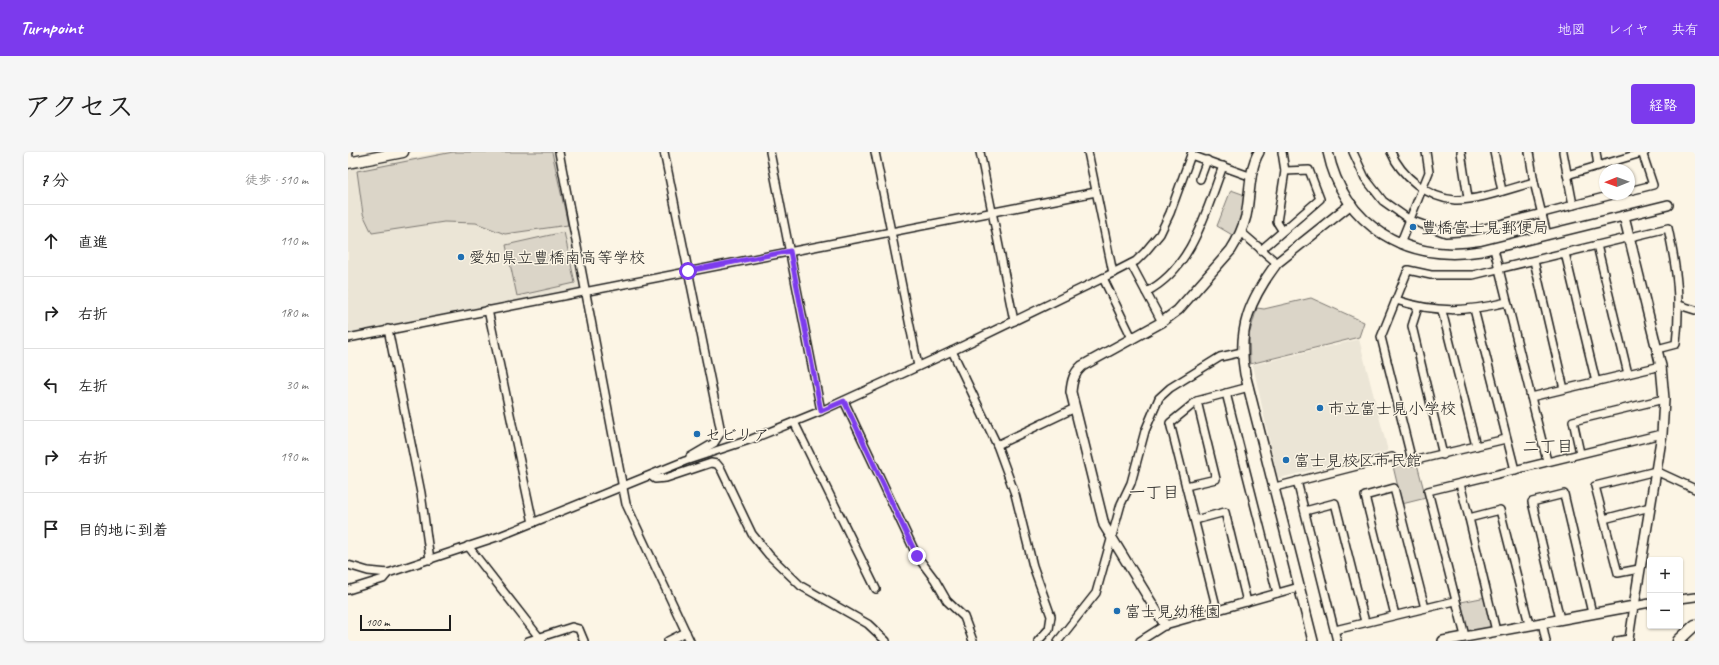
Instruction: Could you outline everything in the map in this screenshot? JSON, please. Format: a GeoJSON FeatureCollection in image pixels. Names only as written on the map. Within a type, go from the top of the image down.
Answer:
{"type":"FeatureCollection","features":[{"type":"Feature","properties":{"kind":"main road"},"geometry":{"type":"LineString","coordinates":[[349,163],[403,152]]}},
{"type":"Feature","properties":{"kind":"main road"},"geometry":{"type":"LineString","coordinates":[[1678,641],[1695,625]]}},
{"type":"Feature","properties":{"kind":"street"},"geometry":{"type":"LineString","coordinates":[[348,152],[349,163]]}},
{"type":"Feature","properties":{"kind":"street"},"geometry":{"type":"LineString","coordinates":[[559,152],[587,292],[626,504],[690,641]]}},
{"type":"Feature","properties":{"kind":"street"},"geometry":{"type":"LineString","coordinates":[[664,152],[721,432],[714,443],[685,461]]}},
{"type":"Feature","properties":{"kind":"street"},"geometry":{"type":"LineString","coordinates":[[770,152],[821,411]]}},
{"type":"Feature","properties":{"kind":"street"},"geometry":{"type":"LineString","coordinates":[[875,152],[918,366]]}},
{"type":"Feature","properties":{"kind":"street"},"geometry":{"type":"LineString","coordinates":[[980,152],[1014,321]]}},
{"type":"Feature","properties":{"kind":"street"},"geometry":{"type":"LineString","coordinates":[[1088,152],[1113,273]]}},
{"type":"Feature","properties":{"kind":"street"},"geometry":{"type":"LineString","coordinates":[[1282,152],[1285,171],[1277,222],[1282,230]]}},
{"type":"Feature","properties":{"kind":"street"},"geometry":{"type":"LineString","coordinates":[[1328,152],[1338,185],[1351,204],[1374,227],[1400,244],[1436,253],[1454,255],[1494,248],[1668,205]]}},
{"type":"Feature","properties":{"kind":"street"},"geometry":{"type":"LineString","coordinates":[[1353,152],[1359,167],[1372,190],[1394,210],[1410,220],[1446,233],[1462,233],[1599,198]]}},
{"type":"Feature","properties":{"kind":"street"},"geometry":{"type":"LineString","coordinates":[[1391,152],[1395,163],[1404,174],[1423,188],[1443,197],[1455,200],[1502,191],[1534,182]]}},
{"type":"Feature","properties":{"kind":"street"},"geometry":{"type":"LineString","coordinates":[[1400,244],[1429,172],[1426,152]]}},
{"type":"Feature","properties":{"kind":"street"},"geometry":{"type":"LineString","coordinates":[[1461,152],[1468,198]]}},
{"type":"Feature","properties":{"kind":"street"},"geometry":{"type":"LineString","coordinates":[[1494,152],[1502,191]]}},
{"type":"Feature","properties":{"kind":"street"},"geometry":{"type":"LineString","coordinates":[[1528,152],[1547,235]]}},
{"type":"Feature","properties":{"kind":"street"},"geometry":{"type":"LineString","coordinates":[[1563,152],[1573,205]]}},
{"type":"Feature","properties":{"kind":"street"},"geometry":{"type":"LineString","coordinates":[[1596,152],[1598,166]]}},
{"type":"Feature","properties":{"kind":"street"},"geometry":{"type":"LineString","coordinates":[[348,565],[368,571],[388,573],[430,560],[532,523],[685,461],[752,439],[821,411],[952,351],[1103,278],[1131,264],[1146,252],[1160,234],[1170,213],[1192,153],[1252,177]]}},
{"type":"Feature","properties":{"kind":"street"},"geometry":{"type":"LineString","coordinates":[[1165,625],[1110,537],[1099,510],[1075,408],[1072,384],[1077,371],[1082,366],[1162,322],[1178,310],[1231,250],[1241,232],[1246,217],[1256,153]]}},
{"type":"Feature","properties":{"kind":"street"},"geometry":{"type":"LineString","coordinates":[[1567,175],[1643,153],[1653,185],[1635,190]]}},
{"type":"Feature","properties":{"kind":"street"},"geometry":{"type":"LineString","coordinates":[[1200,179],[1207,160]]}},
{"type":"Feature","properties":{"kind":"street"},"geometry":{"type":"LineString","coordinates":[[1146,292],[1162,284],[1190,250],[1223,166]]}},
{"type":"Feature","properties":{"kind":"street"},"geometry":{"type":"LineString","coordinates":[[1261,250],[1282,230],[1320,199],[1309,170],[1285,171]]}},
{"type":"Feature","properties":{"kind":"street"},"geometry":{"type":"LineString","coordinates":[[348,338],[992,211],[1096,192]]}},
{"type":"Feature","properties":{"kind":"street"},"geometry":{"type":"LineString","coordinates":[[1314,641],[1249,387],[1242,352],[1244,329],[1251,304],[1258,289],[1277,263],[1351,204]]}},
{"type":"Feature","properties":{"kind":"street"},"geometry":{"type":"LineString","coordinates":[[1617,641],[1629,639],[1639,569],[1662,434],[1664,399],[1661,366],[1624,216]]}},
{"type":"Feature","properties":{"kind":"street"},"geometry":{"type":"LineString","coordinates":[[1506,439],[1443,455],[1412,461],[1381,337],[1408,270],[1431,275],[1472,275],[1499,270],[1629,236],[1668,228],[1677,268],[1679,305],[1676,344],[1657,349]]}},
{"type":"Feature","properties":{"kind":"street"},"geometry":{"type":"LineString","coordinates":[[1241,232],[1277,263]]}},
{"type":"Feature","properties":{"kind":"street"},"geometry":{"type":"LineString","coordinates":[[1597,245],[1628,374]]}},
{"type":"Feature","properties":{"kind":"street"},"geometry":{"type":"LineString","coordinates":[[1494,248],[1547,461]]}},
{"type":"Feature","properties":{"kind":"street"},"geometry":{"type":"LineString","coordinates":[[1565,253],[1596,382]]}},
{"type":"Feature","properties":{"kind":"street"},"geometry":{"type":"LineString","coordinates":[[1534,261],[1564,389]]}},
{"type":"Feature","properties":{"kind":"street"},"geometry":{"type":"LineString","coordinates":[[1131,264],[1162,322]]}},
{"type":"Feature","properties":{"kind":"street"},"geometry":{"type":"LineString","coordinates":[[1103,278],[1132,338]]}},
{"type":"Feature","properties":{"kind":"street"},"geometry":{"type":"LineString","coordinates":[[1396,300],[1418,307],[1442,311],[1474,309],[1507,302]]}},
{"type":"Feature","properties":{"kind":"street"},"geometry":{"type":"LineString","coordinates":[[1679,305],[1695,310]]}},
{"type":"Feature","properties":{"kind":"street"},"geometry":{"type":"LineString","coordinates":[[1418,307],[1412,326],[1443,455]]}},
{"type":"Feature","properties":{"kind":"street"},"geometry":{"type":"LineString","coordinates":[[1474,309],[1515,470]]}},
{"type":"Feature","properties":{"kind":"street"},"geometry":{"type":"LineString","coordinates":[[488,310],[532,523]]}},
{"type":"Feature","properties":{"kind":"street"},"geometry":{"type":"LineString","coordinates":[[1442,311],[1476,446]]}},
{"type":"Feature","properties":{"kind":"street"},"geometry":{"type":"LineString","coordinates":[[388,329],[421,493],[430,560]]}},
{"type":"Feature","properties":{"kind":"street"},"geometry":{"type":"LineString","coordinates":[[952,351],[997,445],[1015,494],[1033,566],[1051,616],[1049,629],[1038,641]]}},
{"type":"Feature","properties":{"kind":"street"},"geometry":{"type":"LineString","coordinates":[[1058,641],[1096,593],[1110,537],[1121,504],[1132,483],[1145,432],[1159,398],[1170,388],[1220,357],[1242,352]]}},
{"type":"Feature","properties":{"kind":"street"},"geometry":{"type":"LineString","coordinates":[[1531,397],[1661,366]]}},
{"type":"Feature","properties":{"kind":"street"},"geometry":{"type":"LineString","coordinates":[[1217,610],[1170,423],[1197,401],[1249,387]]}},
{"type":"Feature","properties":{"kind":"street"},"geometry":{"type":"LineString","coordinates":[[1226,393],[1277,593]]}},
{"type":"Feature","properties":{"kind":"street"},"geometry":{"type":"LineString","coordinates":[[1580,453],[1573,421],[1664,399]]}},
{"type":"Feature","properties":{"kind":"street"},"geometry":{"type":"LineString","coordinates":[[844,401],[917,556],[935,580],[947,601],[964,617],[973,641]]}},
{"type":"Feature","properties":{"kind":"street"},"geometry":{"type":"LineString","coordinates":[[1186,486],[1216,478],[1197,401]]}},
{"type":"Feature","properties":{"kind":"street"},"geometry":{"type":"LineString","coordinates":[[997,445],[1075,408]]}},
{"type":"Feature","properties":{"kind":"street"},"geometry":{"type":"LineString","coordinates":[[794,422],[876,589]]}},
{"type":"Feature","properties":{"kind":"street"},"geometry":{"type":"LineString","coordinates":[[1464,636],[1428,491],[1662,434]]}},
{"type":"Feature","properties":{"kind":"street"},"geometry":{"type":"LineString","coordinates":[[1275,487],[1392,457]]}},
{"type":"Feature","properties":{"kind":"street"},"geometry":{"type":"LineString","coordinates":[[651,476],[655,479],[666,478],[711,463],[716,464],[721,469],[752,534],[769,555],[801,586],[868,624],[886,641]]}},
{"type":"Feature","properties":{"kind":"street"},"geometry":{"type":"LineString","coordinates":[[1639,569],[1618,573],[1595,486],[1656,471],[1695,489]]}},
{"type":"Feature","properties":{"kind":"street"},"geometry":{"type":"LineString","coordinates":[[1297,481],[1337,641]]}},
{"type":"Feature","properties":{"kind":"street"},"geometry":{"type":"LineString","coordinates":[[1460,484],[1496,631]]}},
{"type":"Feature","properties":{"kind":"street"},"geometry":{"type":"LineString","coordinates":[[1395,614],[1365,496],[1394,488],[1425,608]]}},
{"type":"Feature","properties":{"kind":"street"},"geometry":{"type":"LineString","coordinates":[[1560,619],[1532,502],[1564,494],[1592,612]]}},
{"type":"Feature","properties":{"kind":"street"},"geometry":{"type":"LineString","coordinates":[[1305,511],[1335,503],[1365,622]]}},
{"type":"Feature","properties":{"kind":"street"},"geometry":{"type":"LineString","coordinates":[[1604,518],[1650,507]]}},
{"type":"Feature","properties":{"kind":"street"},"geometry":{"type":"LineString","coordinates":[[1469,518],[1500,510],[1529,624]]}},
{"type":"Feature","properties":{"kind":"street"},"geometry":{"type":"LineString","coordinates":[[1195,520],[1225,512],[1247,602]]}},
{"type":"Feature","properties":{"kind":"street"},"geometry":{"type":"LineString","coordinates":[[468,546],[540,639]]}},
{"type":"Feature","properties":{"kind":"street"},"geometry":{"type":"LineString","coordinates":[[348,590],[383,579],[388,573]]}},
{"type":"Feature","properties":{"kind":"street"},"geometry":{"type":"LineString","coordinates":[[1140,641],[1165,625],[1300,586]]}},
{"type":"Feature","properties":{"kind":"street"},"geometry":{"type":"LineString","coordinates":[[1683,598],[1695,596]]}},
{"type":"Feature","properties":{"kind":"street"},"geometry":{"type":"LineString","coordinates":[[1335,630],[1395,614],[1455,601]]}},
{"type":"Feature","properties":{"kind":"street"},"geometry":{"type":"LineString","coordinates":[[1443,641],[1592,612],[1647,604]]}},
{"type":"Feature","properties":{"kind":"street"},"geometry":{"type":"LineString","coordinates":[[1542,622],[1546,641]]}},
{"type":"Feature","properties":{"kind":"street"},"geometry":{"type":"LineString","coordinates":[[528,641],[540,639],[572,627],[579,629],[584,641]]}},
{"type":"Feature","properties":{"kind":"street"},"geometry":{"type":"LineString","coordinates":[[668,641],[686,632]]}},
{"type":"Feature","properties":{"kind":"shaded area","name":"愛知県立豊橋南高等学校"},"geometry":{"type":"Polygon","coordinates":[[[443,152],[554,152],[581,288],[348,333],[348,170],[443,152]]]}},
{"type":"Feature","properties":{"kind":"shaded area"},"geometry":{"type":"Polygon","coordinates":[[[453,152],[552,152],[568,225],[505,234],[476,223],[444,222],[372,233],[363,214],[357,171],[453,152]]]}},
{"type":"Feature","properties":{"kind":"shaded area"},"geometry":{"type":"Polygon","coordinates":[[[1231,190],[1245,195],[1242,220],[1234,236],[1217,226],[1231,190]]]}},
{"type":"Feature","properties":{"kind":"shaded area"},"geometry":{"type":"Polygon","coordinates":[[[564,232],[575,283],[517,296],[506,245],[564,232]]]}},
{"type":"Feature","properties":{"kind":"shaded area"},"geometry":{"type":"Polygon","coordinates":[[[1311,298],[1364,322],[1359,337],[1250,364],[1249,335],[1257,308],[1264,309],[1311,298]]]}},
{"type":"Feature","properties":{"kind":"shaded area","name":"市立富士見小学校"},"geometry":{"type":"Polygon","coordinates":[[[1359,339],[1388,451],[1280,478],[1277,476],[1253,365],[1359,339]]]}},
{"type":"Feature","properties":{"kind":"shaded area"},"geometry":{"type":"Polygon","coordinates":[[[1409,458],[1411,466],[1417,464],[1426,498],[1402,504],[1392,462],[1409,458]]]}},
{"type":"Feature","properties":{"kind":"shaded area"},"geometry":{"type":"Polygon","coordinates":[[[1486,597],[1493,626],[1492,629],[1468,632],[1461,602],[1486,597]]]}},
{"type":"Feature","properties":{"kind":"place","name":"豊橋富士見郵便局"},"geometry":{"type":"Point","coordinates":[1413,227]}},
{"type":"Feature","properties":{"kind":"place","name":"愛知県立豊橋南高等学校"},"geometry":{"type":"Point","coordinates":[461,257]}},
{"type":"Feature","properties":{"kind":"place","name":"市立富士見小学校"},"geometry":{"type":"Point","coordinates":[1320,408]}},
{"type":"Feature","properties":{"kind":"place","name":"セビリア"},"geometry":{"type":"Point","coordinates":[697,434]}},
{"type":"Feature","properties":{"kind":"place","name":"富士見校区市民館"},"geometry":{"type":"Point","coordinates":[1286,460]}},
{"type":"Feature","properties":{"kind":"place","name":"富士見幼稚園"},"geometry":{"type":"Point","coordinates":[1117,611]}},
{"type":"Feature","properties":{"kind":"district","name":"二丁目"},"geometry":{"type":"Point","coordinates":[1548,446]}},
{"type":"Feature","properties":{"kind":"district","name":"一丁目"},"geometry":{"type":"Point","coordinates":[1154,492]}},
{"type":"Feature","properties":{"kind":"route"},"geometry":{"type":"LineString","coordinates":[[688,271],[790,251],[821,411],[844,401],[917,556]]}}]}
